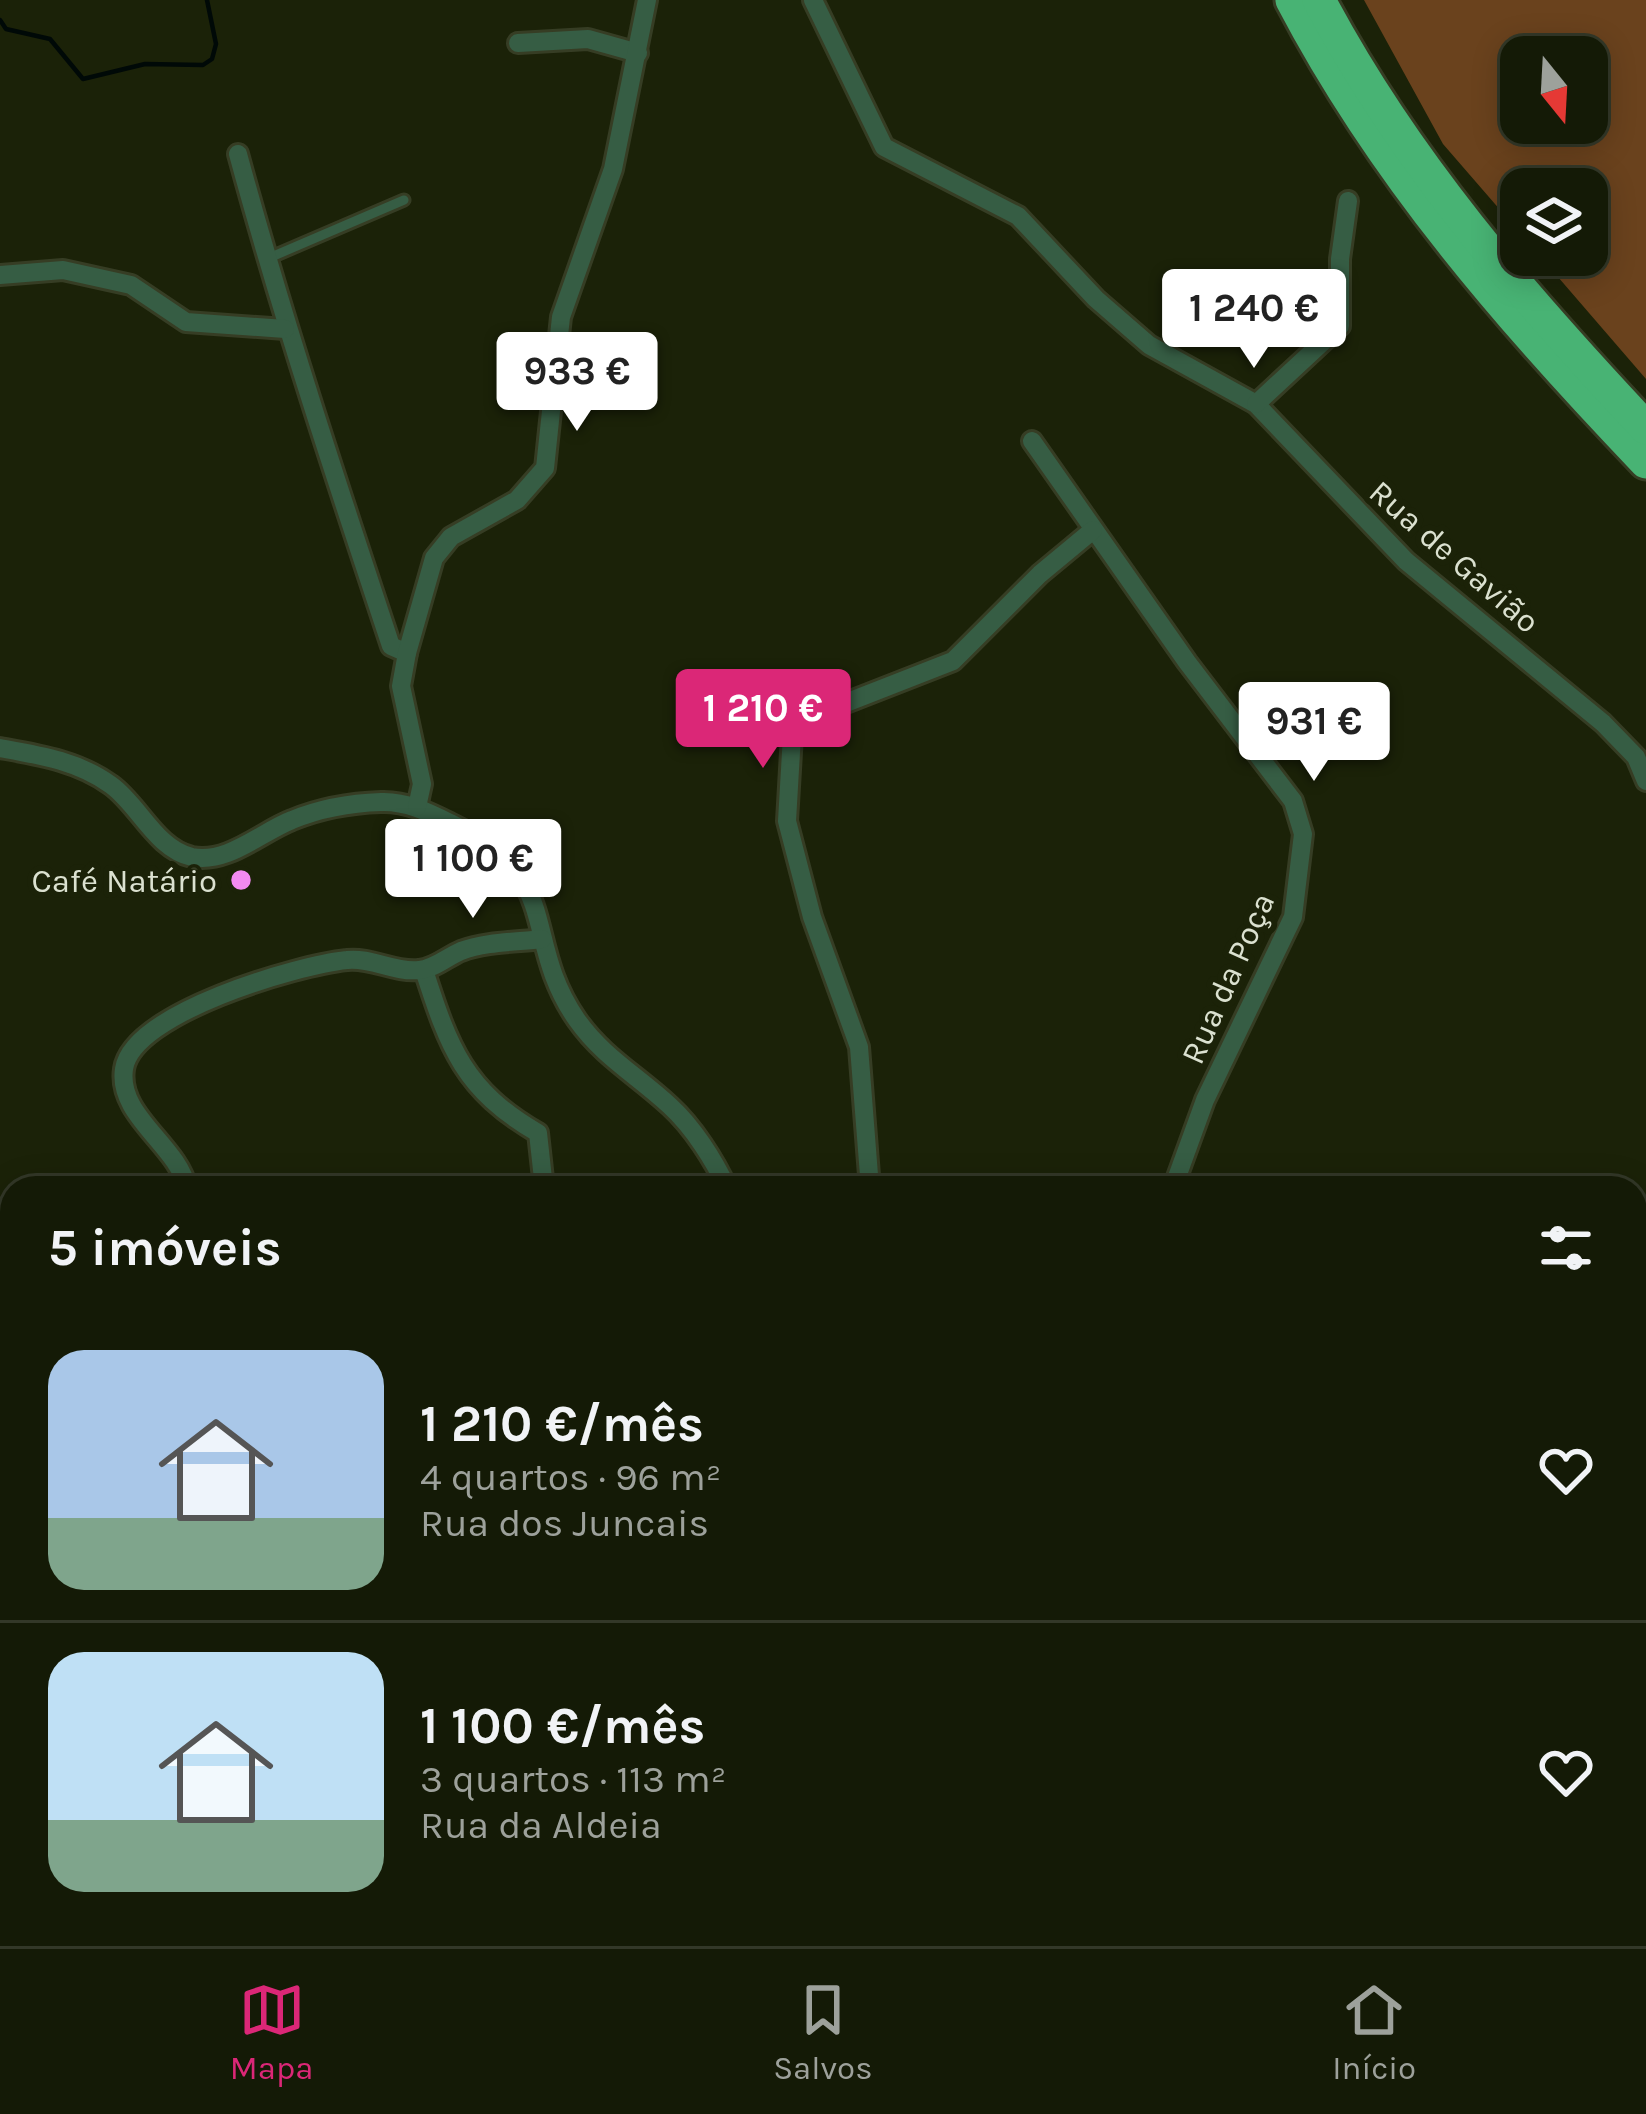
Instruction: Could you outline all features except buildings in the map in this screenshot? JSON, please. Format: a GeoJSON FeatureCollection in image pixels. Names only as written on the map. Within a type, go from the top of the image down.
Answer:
{"type":"FeatureCollection","features":[{"type":"Feature","properties":{"kind":"highway"},"geometry":{"type":"LineString","coordinates":[[1292,0],[1378,145],[1453,246],[1549,360],[1646,462]]}},
{"type":"Feature","properties":{"kind":"highway"},"geometry":{"type":"LineString","coordinates":[[1319,0],[1398,132],[1472,234],[1646,428]]}},
{"type":"Feature","properties":{"kind":"street"},"geometry":{"type":"LineString","coordinates":[[417,807],[422,784],[401,686],[434,558],[451,537],[518,500],[545,468],[561,317],[614,169],[647,0]]}},
{"type":"Feature","properties":{"kind":"street","name":"Rua de Gavião"},"geometry":{"type":"LineString","coordinates":[[813,0],[884,146],[1018,216],[1096,299],[1150,345],[1256,404],[1406,561],[1641,751],[1646,781]]}},
{"type":"Feature","properties":{"kind":"street"},"geometry":{"type":"LineString","coordinates":[[518,43],[588,39],[638,53]]}},
{"type":"Feature","properties":{"kind":"street"},"geometry":{"type":"LineString","coordinates":[[238,154],[285,329],[392,646],[407,653]]}},
{"type":"Feature","properties":{"kind":"street"},"geometry":{"type":"LineString","coordinates":[[1256,404],[1340,326],[1340,259],[1348,201]]}},
{"type":"Feature","properties":{"kind":"street"},"geometry":{"type":"LineString","coordinates":[[0,274],[63,270],[131,284],[186,322],[285,329]]}},
{"type":"Feature","properties":{"kind":"street","name":"Rua da Poça"},"geometry":{"type":"LineString","coordinates":[[1032,441],[1283,787],[1303,834],[1293,916],[1205,1100],[1177,1176]]}},
{"type":"Feature","properties":{"kind":"street"},"geometry":{"type":"LineString","coordinates":[[869,1176],[860,1047],[812,917],[787,820],[792,735],[820,713],[953,661],[1040,574],[1093,530]]}},
{"type":"Feature","properties":{"kind":"street"},"geometry":{"type":"LineString","coordinates":[[0,748],[65,760],[112,786],[172,849],[191,857],[215,857],[292,820],[345,804],[388,801],[417,807],[472,833],[514,865],[533,893],[542,939],[574,1017],[611,1061],[672,1107],[722,1176]]}},
{"type":"Feature","properties":{"kind":"street"},"geometry":{"type":"LineString","coordinates":[[182,1176],[170,1150],[137,1114],[125,1089],[124,1068],[133,1048],[214,998],[281,974],[352,958],[424,970],[464,950],[542,939]]}},
{"type":"Feature","properties":{"kind":"street"},"geometry":{"type":"LineString","coordinates":[[424,970],[448,1045],[471,1082],[501,1111],[538,1133],[543,1176]]}},
{"type":"Feature","properties":{"kind":"lane"},"geometry":{"type":"LineString","coordinates":[[269,258],[404,200]]}},
{"type":"Feature","properties":{"kind":"shaded area"},"geometry":{"type":"Polygon","coordinates":[[[1364,0],[1646,0],[1646,379],[1557,276],[1608,276],[1608,168],[1500,168],[1500,210],[1443,144],[1364,0]]]}},
{"type":"Feature","properties":{"kind":"waterway"},"geometry":{"type":"LineString","coordinates":[[0,20],[6,29],[50,39],[83,79],[145,64],[203,65],[212,59],[216,44],[207,0]]}},
{"type":"Feature","properties":{"kind":"place","name":"Café Natário"},"geometry":{"type":"Point","coordinates":[241,880]}}]}
